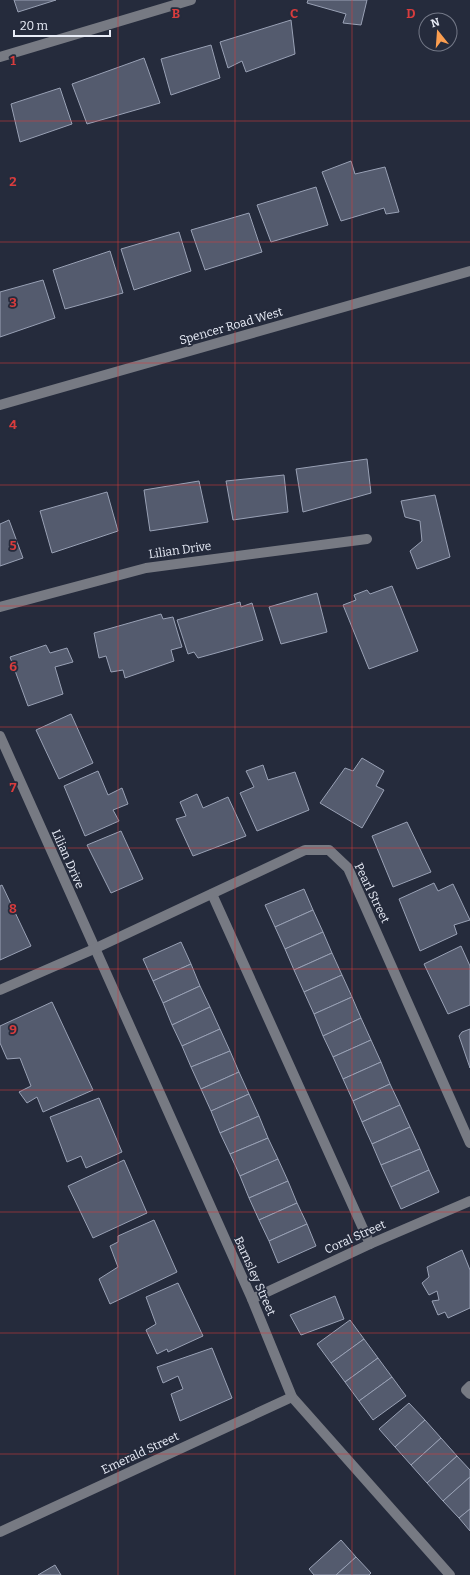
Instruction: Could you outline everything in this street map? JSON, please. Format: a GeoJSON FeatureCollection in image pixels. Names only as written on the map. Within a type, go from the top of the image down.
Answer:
{"type":"FeatureCollection","features":[{"type":"Feature","properties":{"kind":"street"},"geometry":{"type":"LineString","coordinates":[[0,57],[191,0]]}},
{"type":"Feature","properties":{"kind":"street","name":"Spencer Road West"},"geometry":{"type":"LineString","coordinates":[[0,405],[470,271]]}},
{"type":"Feature","properties":{"kind":"street","name":"Lilian Drive"},"geometry":{"type":"LineString","coordinates":[[0,607],[146,568],[367,539]]}},
{"type":"Feature","properties":{"kind":"street","name":"Lilian Drive"},"geometry":{"type":"LineString","coordinates":[[0,736],[94,949]]}},
{"type":"Feature","properties":{"kind":"street","name":"Pearl Street"},"geometry":{"type":"LineString","coordinates":[[0,990],[94,949],[305,850],[329,850],[348,868],[470,1143]]}},
{"type":"Feature","properties":{"kind":"street"},"geometry":{"type":"LineString","coordinates":[[212,894],[370,1244]]}},
{"type":"Feature","properties":{"kind":"street","name":"Barnsley Street"},"geometry":{"type":"LineString","coordinates":[[94,949],[252,1299],[292,1397],[450,1575]]}},
{"type":"Feature","properties":{"kind":"street","name":"Coral Street"},"geometry":{"type":"LineString","coordinates":[[252,1299],[370,1244],[470,1201]]}},
{"type":"Feature","properties":{"kind":"street"},"geometry":{"type":"LineString","coordinates":[[470,1386],[466,1390],[470,1394]]}},
{"type":"Feature","properties":{"kind":"street","name":"Emerald Street"},"geometry":{"type":"LineString","coordinates":[[0,1532],[292,1397]]}},
{"type":"Feature","properties":{"kind":"building"},"geometry":{"type":"Polygon","coordinates":[[[14,0],[56,0],[18,12],[14,0]]]}},
{"type":"Feature","properties":{"kind":"building"},"geometry":{"type":"Polygon","coordinates":[[[308,0],[367,0],[361,25],[343,23],[346,14],[307,3],[308,0]]]}},
{"type":"Feature","properties":{"kind":"building"},"geometry":{"type":"Polygon","coordinates":[[[291,20],[295,54],[246,72],[242,61],[228,68],[220,42],[291,20]]]}},
{"type":"Feature","properties":{"kind":"building"},"geometry":{"type":"Polygon","coordinates":[[[211,45],[220,78],[171,95],[161,59],[211,45]]]}},
{"type":"Feature","properties":{"kind":"building"},"geometry":{"type":"Polygon","coordinates":[[[144,58],[160,103],[87,124],[72,84],[144,58]]]}},
{"type":"Feature","properties":{"kind":"building"},"geometry":{"type":"Polygon","coordinates":[[[60,88],[72,124],[20,142],[11,104],[60,88]]]}},
{"type":"Feature","properties":{"kind":"building"},"geometry":{"type":"Polygon","coordinates":[[[351,161],[355,174],[385,167],[399,212],[386,214],[384,208],[341,221],[322,172],[351,161]]]}},
{"type":"Feature","properties":{"kind":"building"},"geometry":{"type":"Polygon","coordinates":[[[316,187],[328,225],[271,242],[257,205],[316,187]]]}},
{"type":"Feature","properties":{"kind":"building"},"geometry":{"type":"Polygon","coordinates":[[[249,213],[262,252],[205,270],[191,230],[249,213]]]}},
{"type":"Feature","properties":{"kind":"building"},"geometry":{"type":"Polygon","coordinates":[[[179,232],[191,271],[134,290],[121,249],[179,232]]]}},
{"type":"Feature","properties":{"kind":"building"},"geometry":{"type":"Polygon","coordinates":[[[110,251],[123,293],[65,309],[53,270],[110,251]]]}},
{"type":"Feature","properties":{"kind":"building"},"geometry":{"type":"Polygon","coordinates":[[[43,280],[55,318],[0,337],[0,292],[43,280]]]}},
{"type":"Feature","properties":{"kind":"building"},"geometry":{"type":"Polygon","coordinates":[[[367,459],[371,493],[303,512],[296,469],[367,459]]]}},
{"type":"Feature","properties":{"kind":"building"},"geometry":{"type":"Polygon","coordinates":[[[284,475],[288,512],[233,520],[226,481],[284,475]]]}},
{"type":"Feature","properties":{"kind":"building"},"geometry":{"type":"Polygon","coordinates":[[[199,481],[208,522],[150,531],[144,490],[199,481]]]}},
{"type":"Feature","properties":{"kind":"building"},"geometry":{"type":"Polygon","coordinates":[[[107,492],[118,531],[52,553],[40,511],[107,492]]]}},
{"type":"Feature","properties":{"kind":"building"},"geometry":{"type":"Polygon","coordinates":[[[435,495],[450,557],[417,569],[410,551],[422,541],[420,521],[405,517],[401,501],[435,495]]]}},
{"type":"Feature","properties":{"kind":"building"},"geometry":{"type":"Polygon","coordinates":[[[9,520],[23,558],[0,566],[0,524],[9,520]]]}},
{"type":"Feature","properties":{"kind":"building"},"geometry":{"type":"Polygon","coordinates":[[[392,586],[418,651],[369,669],[343,605],[356,600],[354,595],[367,590],[370,594],[392,586]]]}},
{"type":"Feature","properties":{"kind":"building"},"geometry":{"type":"Polygon","coordinates":[[[317,593],[327,632],[281,644],[269,607],[317,593]]]}},
{"type":"Feature","properties":{"kind":"building"},"geometry":{"type":"Polygon","coordinates":[[[240,602],[241,607],[252,603],[263,640],[198,658],[194,652],[188,654],[177,620],[240,602]]]}},
{"type":"Feature","properties":{"kind":"building"},"geometry":{"type":"Polygon","coordinates":[[[161,614],[163,619],[173,617],[182,647],[171,650],[174,661],[125,678],[123,670],[111,672],[106,656],[99,658],[94,633],[161,614]]]}},
{"type":"Feature","properties":{"kind":"building"},"geometry":{"type":"Polygon","coordinates":[[[46,645],[50,653],[67,648],[73,662],[55,667],[63,694],[28,706],[10,657],[46,645]]]}},
{"type":"Feature","properties":{"kind":"building"},"geometry":{"type":"Polygon","coordinates":[[[71,714],[93,763],[59,779],[36,730],[71,714]]]}},
{"type":"Feature","properties":{"kind":"building"},"geometry":{"type":"Polygon","coordinates":[[[362,758],[384,771],[376,786],[384,790],[362,828],[320,803],[345,768],[353,771],[362,758]]]}},
{"type":"Feature","properties":{"kind":"building"},"geometry":{"type":"Polygon","coordinates":[[[263,765],[268,780],[295,772],[309,810],[257,831],[240,793],[254,787],[246,771],[263,765]]]}},
{"type":"Feature","properties":{"kind":"building"},"geometry":{"type":"Polygon","coordinates":[[[98,771],[108,795],[122,788],[128,804],[113,810],[119,821],[85,836],[64,786],[98,771]]]}},
{"type":"Feature","properties":{"kind":"building"},"geometry":{"type":"Polygon","coordinates":[[[197,794],[203,808],[228,797],[246,836],[193,856],[176,819],[186,816],[180,802],[197,794]]]}},
{"type":"Feature","properties":{"kind":"building"},"geometry":{"type":"Polygon","coordinates":[[[407,822],[431,872],[393,887],[372,836],[407,822]]]}},
{"type":"Feature","properties":{"kind":"building"},"geometry":{"type":"Polygon","coordinates":[[[121,831],[143,879],[111,893],[87,845],[121,831]]]}},
{"type":"Feature","properties":{"kind":"building"},"geometry":{"type":"Polygon","coordinates":[[[434,883],[438,891],[453,884],[470,920],[454,925],[457,934],[420,951],[399,899],[434,883]]]}},
{"type":"Feature","properties":{"kind":"building"},"geometry":{"type":"Polygon","coordinates":[[[2,885],[31,946],[0,960],[0,886],[2,885]]]}},
{"type":"Feature","properties":{"kind":"building"},"geometry":{"type":"Polygon","coordinates":[[[304,889],[313,910],[275,927],[265,905],[304,889]]]}},
{"type":"Feature","properties":{"kind":"building"},"geometry":{"type":"Polygon","coordinates":[[[313,910],[323,932],[285,949],[275,927],[313,910]]]}},
{"type":"Feature","properties":{"kind":"building"},"geometry":{"type":"Polygon","coordinates":[[[323,932],[332,953],[294,970],[285,949],[323,932]]]}},
{"type":"Feature","properties":{"kind":"building"},"geometry":{"type":"Polygon","coordinates":[[[181,942],[191,964],[153,981],[143,959],[181,942]]]}},
{"type":"Feature","properties":{"kind":"building"},"geometry":{"type":"Polygon","coordinates":[[[461,946],[470,966],[470,1005],[448,1014],[424,964],[461,946]]]}},
{"type":"Feature","properties":{"kind":"building"},"geometry":{"type":"Polygon","coordinates":[[[332,953],[342,975],[304,992],[294,970],[332,953]]]}},
{"type":"Feature","properties":{"kind":"building"},"geometry":{"type":"Polygon","coordinates":[[[191,964],[200,986],[163,1003],[153,981],[191,964]]]}},
{"type":"Feature","properties":{"kind":"building"},"geometry":{"type":"Polygon","coordinates":[[[342,975],[352,997],[314,1014],[304,992],[342,975]]]}},
{"type":"Feature","properties":{"kind":"building"},"geometry":{"type":"Polygon","coordinates":[[[200,986],[210,1007],[172,1025],[163,1003],[200,986]]]}},
{"type":"Feature","properties":{"kind":"building"},"geometry":{"type":"Polygon","coordinates":[[[352,997],[361,1018],[323,1036],[314,1014],[352,997]]]}},
{"type":"Feature","properties":{"kind":"building"},"geometry":{"type":"Polygon","coordinates":[[[52,1002],[93,1090],[43,1112],[37,1097],[27,1103],[19,1092],[31,1086],[20,1058],[7,1059],[0,1043],[0,1026],[52,1002]]]}},
{"type":"Feature","properties":{"kind":"building"},"geometry":{"type":"Polygon","coordinates":[[[210,1007],[220,1029],[182,1046],[172,1025],[210,1007]]]}},
{"type":"Feature","properties":{"kind":"building"},"geometry":{"type":"Polygon","coordinates":[[[361,1018],[371,1040],[333,1057],[323,1036],[361,1018]]]}},
{"type":"Feature","properties":{"kind":"building"},"geometry":{"type":"Polygon","coordinates":[[[220,1029],[230,1051],[191,1067],[182,1046],[220,1029]]]}},
{"type":"Feature","properties":{"kind":"building"},"geometry":{"type":"Polygon","coordinates":[[[470,1029],[470,1068],[459,1036],[462,1032],[470,1029]]]}},
{"type":"Feature","properties":{"kind":"building"},"geometry":{"type":"Polygon","coordinates":[[[371,1040],[381,1062],[343,1079],[333,1057],[371,1040]]]}},
{"type":"Feature","properties":{"kind":"building"},"geometry":{"type":"Polygon","coordinates":[[[230,1051],[239,1072],[201,1089],[191,1067],[230,1051]]]}},
{"type":"Feature","properties":{"kind":"building"},"geometry":{"type":"Polygon","coordinates":[[[381,1062],[390,1084],[353,1101],[343,1079],[381,1062]]]}},
{"type":"Feature","properties":{"kind":"building"},"geometry":{"type":"Polygon","coordinates":[[[239,1072],[249,1094],[211,1111],[201,1089],[239,1072]]]}},
{"type":"Feature","properties":{"kind":"building"},"geometry":{"type":"Polygon","coordinates":[[[390,1084],[400,1105],[362,1122],[353,1101],[390,1084]]]}},
{"type":"Feature","properties":{"kind":"building"},"geometry":{"type":"Polygon","coordinates":[[[249,1094],[259,1116],[220,1133],[211,1111],[249,1094]]]}},
{"type":"Feature","properties":{"kind":"building"},"geometry":{"type":"Polygon","coordinates":[[[99,1098],[122,1152],[86,1168],[81,1156],[67,1162],[50,1117],[99,1098]]]}},
{"type":"Feature","properties":{"kind":"building"},"geometry":{"type":"Polygon","coordinates":[[[400,1105],[410,1127],[372,1144],[362,1122],[400,1105]]]}},
{"type":"Feature","properties":{"kind":"building"},"geometry":{"type":"Polygon","coordinates":[[[259,1116],[268,1138],[230,1154],[220,1133],[259,1116]]]}},
{"type":"Feature","properties":{"kind":"building"},"geometry":{"type":"Polygon","coordinates":[[[410,1127],[420,1149],[381,1165],[372,1144],[410,1127]]]}},
{"type":"Feature","properties":{"kind":"building"},"geometry":{"type":"Polygon","coordinates":[[[268,1138],[278,1159],[240,1176],[230,1154],[268,1138]]]}},
{"type":"Feature","properties":{"kind":"building"},"geometry":{"type":"Polygon","coordinates":[[[420,1149],[429,1170],[391,1187],[381,1165],[420,1149]]]}},
{"type":"Feature","properties":{"kind":"building"},"geometry":{"type":"Polygon","coordinates":[[[278,1159],[288,1181],[249,1198],[240,1176],[278,1159]]]}},
{"type":"Feature","properties":{"kind":"building"},"geometry":{"type":"Polygon","coordinates":[[[124,1160],[147,1213],[93,1238],[68,1186],[124,1160]]]}},
{"type":"Feature","properties":{"kind":"building"},"geometry":{"type":"Polygon","coordinates":[[[429,1170],[439,1192],[401,1209],[391,1187],[429,1170]]]}},
{"type":"Feature","properties":{"kind":"building"},"geometry":{"type":"Polygon","coordinates":[[[288,1181],[297,1203],[259,1220],[249,1198],[288,1181]]]}},
{"type":"Feature","properties":{"kind":"building"},"geometry":{"type":"Polygon","coordinates":[[[297,1203],[307,1224],[269,1241],[259,1220],[297,1203]]]}},
{"type":"Feature","properties":{"kind":"building"},"geometry":{"type":"Polygon","coordinates":[[[154,1220],[177,1272],[110,1304],[99,1279],[118,1267],[110,1246],[118,1242],[118,1236],[154,1220]]]}},
{"type":"Feature","properties":{"kind":"building"},"geometry":{"type":"Polygon","coordinates":[[[307,1224],[316,1246],[278,1263],[269,1241],[307,1224]]]}},
{"type":"Feature","properties":{"kind":"building"},"geometry":{"type":"Polygon","coordinates":[[[462,1250],[470,1270],[470,1308],[448,1318],[445,1312],[438,1315],[432,1301],[439,1300],[437,1291],[429,1295],[422,1283],[429,1277],[427,1267],[462,1250]]]}},
{"type":"Feature","properties":{"kind":"building"},"geometry":{"type":"Polygon","coordinates":[[[178,1283],[203,1336],[168,1352],[167,1349],[157,1354],[146,1330],[156,1324],[146,1297],[178,1283]]]}},
{"type":"Feature","properties":{"kind":"building"},"geometry":{"type":"Polygon","coordinates":[[[335,1296],[344,1319],[301,1335],[290,1315],[335,1296]]]}},
{"type":"Feature","properties":{"kind":"building"},"geometry":{"type":"Polygon","coordinates":[[[350,1320],[364,1339],[331,1363],[317,1344],[350,1320]]]}},
{"type":"Feature","properties":{"kind":"building"},"geometry":{"type":"Polygon","coordinates":[[[364,1339],[378,1358],[345,1382],[331,1363],[364,1339]]]}},
{"type":"Feature","properties":{"kind":"building"},"geometry":{"type":"Polygon","coordinates":[[[212,1348],[232,1398],[180,1421],[171,1394],[183,1389],[178,1376],[163,1383],[157,1367],[212,1348]]]}},
{"type":"Feature","properties":{"kind":"building"},"geometry":{"type":"Polygon","coordinates":[[[378,1358],[392,1377],[359,1401],[345,1382],[378,1358]]]}},
{"type":"Feature","properties":{"kind":"building"},"geometry":{"type":"Polygon","coordinates":[[[392,1377],[406,1396],[373,1420],[359,1401],[392,1377]]]}},
{"type":"Feature","properties":{"kind":"building"},"geometry":{"type":"Polygon","coordinates":[[[409,1403],[425,1420],[395,1447],[379,1429],[409,1403]]]}},
{"type":"Feature","properties":{"kind":"building"},"geometry":{"type":"Polygon","coordinates":[[[425,1420],[441,1438],[411,1465],[395,1447],[425,1420]]]}},
{"type":"Feature","properties":{"kind":"building"},"geometry":{"type":"Polygon","coordinates":[[[441,1438],[457,1456],[427,1483],[411,1465],[441,1438]]]}},
{"type":"Feature","properties":{"kind":"building"},"geometry":{"type":"Polygon","coordinates":[[[457,1456],[470,1470],[470,1477],[443,1501],[427,1483],[457,1456]]]}},
{"type":"Feature","properties":{"kind":"building"},"geometry":{"type":"Polygon","coordinates":[[[470,1477],[470,1509],[459,1518],[443,1501],[470,1477]]]}},
{"type":"Feature","properties":{"kind":"building"},"geometry":{"type":"Polygon","coordinates":[[[470,1509],[470,1531],[459,1518],[470,1509]]]}},
{"type":"Feature","properties":{"kind":"building"},"geometry":{"type":"Polygon","coordinates":[[[341,1540],[356,1557],[336,1575],[314,1575],[309,1569],[341,1540]]]}},
{"type":"Feature","properties":{"kind":"building"},"geometry":{"type":"Polygon","coordinates":[[[356,1557],[371,1573],[369,1575],[336,1575],[356,1557]]]}},
{"type":"Feature","properties":{"kind":"building"},"geometry":{"type":"Polygon","coordinates":[[[55,1565],[61,1575],[38,1575],[55,1565]]]}}]}
